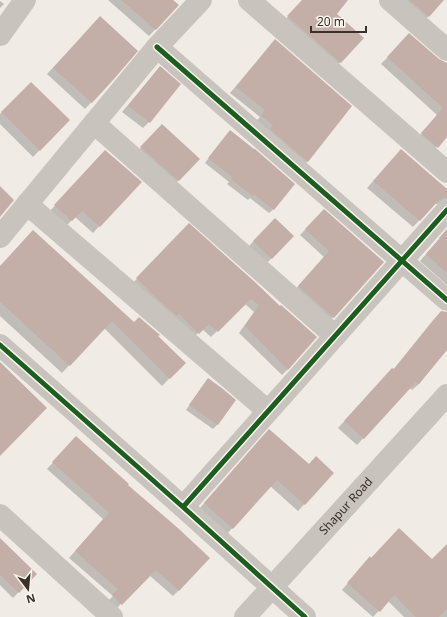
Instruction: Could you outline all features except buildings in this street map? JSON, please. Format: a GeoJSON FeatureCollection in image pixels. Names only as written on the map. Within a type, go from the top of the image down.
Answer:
{"type":"FeatureCollection","features":[{"type":"Feature","properties":{"kind":"street"},"geometry":{"type":"LineString","coordinates":[[0,36],[25,0]]}},
{"type":"Feature","properties":{"kind":"street"},"geometry":{"type":"LineString","coordinates":[[0,237],[157,47],[200,0]]}},
{"type":"Feature","properties":{"kind":"street"},"geometry":{"type":"LineString","coordinates":[[249,0],[447,172]]}},
{"type":"Feature","properties":{"kind":"street"},"geometry":{"type":"LineString","coordinates":[[390,0],[447,50]]}},
{"type":"Feature","properties":{"kind":"street"},"geometry":{"type":"LineString","coordinates":[[157,47],[447,300]]}},
{"type":"Feature","properties":{"kind":"street"},"geometry":{"type":"LineString","coordinates":[[94,123],[335,336]]}},
{"type":"Feature","properties":{"kind":"street"},"geometry":{"type":"LineString","coordinates":[[27,204],[268,411]]}},
{"type":"Feature","properties":{"kind":"street"},"geometry":{"type":"LineString","coordinates":[[183,507],[447,210]]}},
{"type":"Feature","properties":{"kind":"street"},"geometry":{"type":"LineString","coordinates":[[0,345],[305,617]]}},
{"type":"Feature","properties":{"kind":"street","name":"Shapur Road"},"geometry":{"type":"LineString","coordinates":[[245,617],[447,395]]}},
{"type":"Feature","properties":{"kind":"street"},"geometry":{"type":"LineString","coordinates":[[0,515],[112,617]]}},
{"type":"Feature","properties":{"kind":"cycle path"},"geometry":{"type":"LineString","coordinates":[[157,47],[447,300]]}},
{"type":"Feature","properties":{"kind":"cycle path"},"geometry":{"type":"LineString","coordinates":[[183,507],[447,210]]}},
{"type":"Feature","properties":{"kind":"cycle path"},"geometry":{"type":"LineString","coordinates":[[0,345],[305,617]]}}]}
